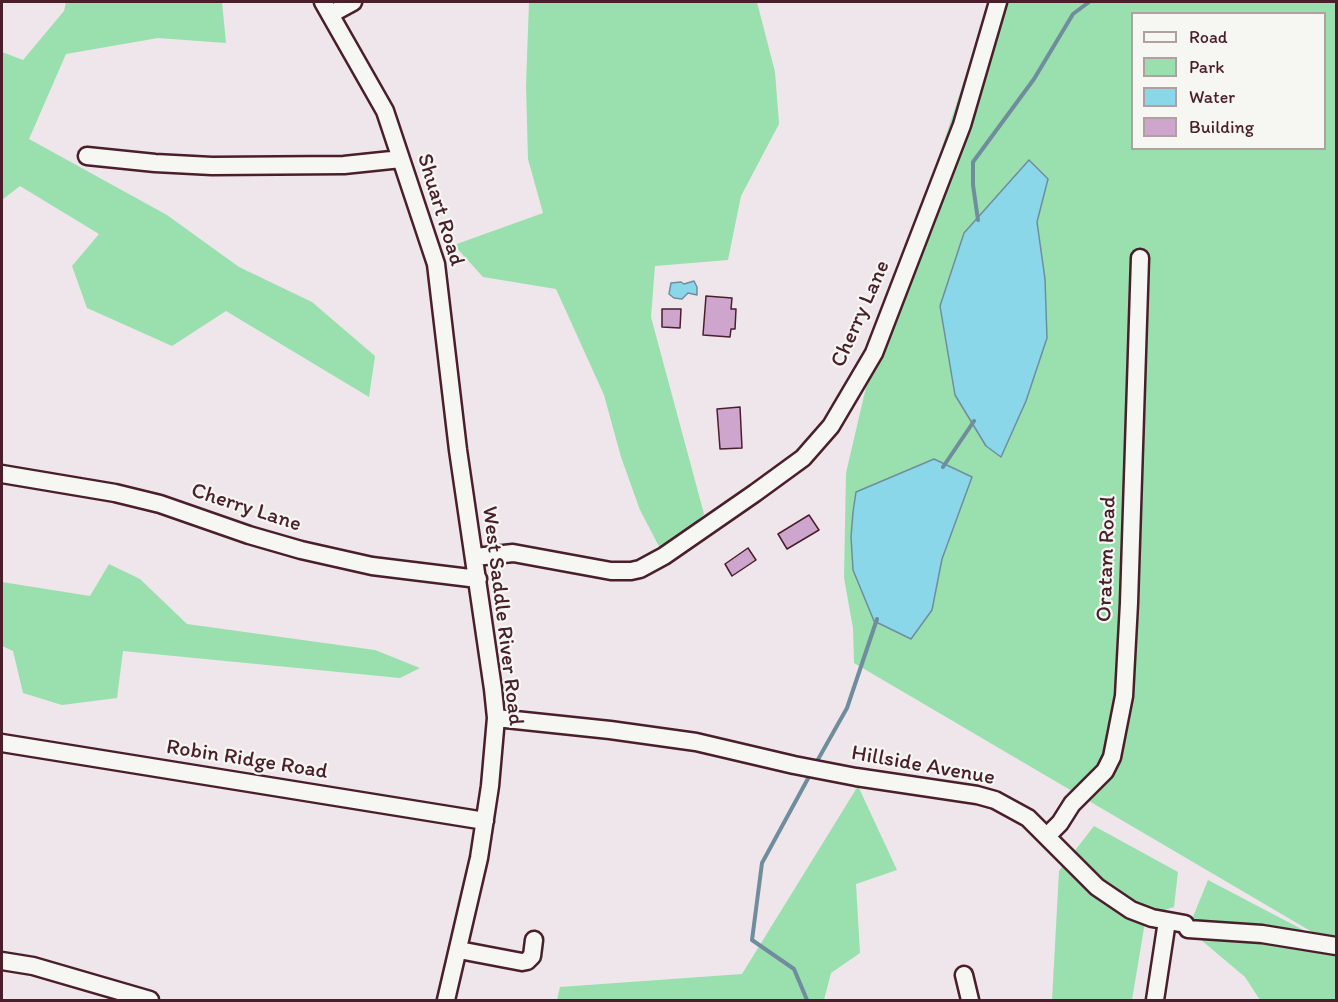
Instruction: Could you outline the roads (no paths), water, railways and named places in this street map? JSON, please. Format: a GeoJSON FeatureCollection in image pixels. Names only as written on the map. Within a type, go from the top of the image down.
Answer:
{"type":"FeatureCollection","features":[{"type":"Feature","properties":{"kind":"street"},"geometry":{"type":"LineString","coordinates":[[327,8],[353,2]]}},
{"type":"Feature","properties":{"kind":"street","name":"Cherry Lane"},"geometry":{"type":"LineString","coordinates":[[475,557],[513,553],[620,572],[640,569],[664,556],[803,458],[831,426],[874,353],[962,125],[998,2]]}},
{"type":"Feature","properties":{"kind":"street","name":"Shuart Road"},"geometry":{"type":"LineString","coordinates":[[327,8],[385,111],[436,264],[458,450]]}},
{"type":"Feature","properties":{"kind":"street"},"geometry":{"type":"LineString","coordinates":[[87,156],[212,166],[344,165],[401,159]]}},
{"type":"Feature","properties":{"kind":"street","name":"Oratam Road"},"geometry":{"type":"LineString","coordinates":[[1047,836],[1060,823],[1072,804],[1105,771],[1112,757],[1124,696],[1140,258]]}},
{"type":"Feature","properties":{"kind":"street","name":"West Saddle River Road"},"geometry":{"type":"LineString","coordinates":[[446,1000],[479,858],[494,755],[496,718],[475,557],[458,450]]}},
{"type":"Feature","properties":{"kind":"street","name":"Cherry Lane"},"geometry":{"type":"LineString","coordinates":[[2,474],[115,493],[159,504],[249,535],[362,564],[478,579]]}},
{"type":"Feature","properties":{"kind":"street","name":"Hillside Avenue"},"geometry":{"type":"LineString","coordinates":[[496,718],[696,742],[823,771],[977,795],[995,800],[1028,818],[1097,887],[1113,899],[1152,918],[1185,924],[1188,929],[1262,934],[1335,947]]}},
{"type":"Feature","properties":{"kind":"street","name":"Robin Ridge Road"},"geometry":{"type":"LineString","coordinates":[[2,743],[484,821]]}},
{"type":"Feature","properties":{"kind":"street"},"geometry":{"type":"LineString","coordinates":[[1155,1000],[1167,921]]}},
{"type":"Feature","properties":{"kind":"street"},"geometry":{"type":"LineString","coordinates":[[459,950],[522,962],[532,956],[534,940]]}},
{"type":"Feature","properties":{"kind":"street"},"geometry":{"type":"LineString","coordinates":[[2,961],[33,966],[150,1000]]}},
{"type":"Feature","properties":{"kind":"street"},"geometry":{"type":"LineString","coordinates":[[964,975],[970,1000]]}},
{"type":"Feature","properties":{"kind":"water"},"geometry":{"type":"Polygon","coordinates":[[[1029,160],[1048,179],[1037,222],[1045,279],[1047,338],[1026,401],[1001,457],[986,446],[955,395],[940,306],[964,233],[1029,160]]]}},
{"type":"Feature","properties":{"kind":"water"},"geometry":{"type":"Polygon","coordinates":[[[694,281],[697,295],[688,293],[682,299],[674,298],[669,294],[671,283],[684,284],[694,281]]]}},
{"type":"Feature","properties":{"kind":"water"},"geometry":{"type":"Polygon","coordinates":[[[934,459],[972,477],[942,559],[932,610],[911,639],[874,621],[853,570],[851,537],[853,512],[856,492],[934,459]]]}},
{"type":"Feature","properties":{"kind":"waterway"},"geometry":{"type":"LineString","coordinates":[[978,220],[973,185],[973,162],[1034,79],[1073,14],[1089,2]]}},
{"type":"Feature","properties":{"kind":"waterway"},"geometry":{"type":"LineString","coordinates":[[943,467],[974,421]]}},
{"type":"Feature","properties":{"kind":"waterway"},"geometry":{"type":"LineString","coordinates":[[816,763],[847,708],[877,619]]}},
{"type":"Feature","properties":{"kind":"waterway"},"geometry":{"type":"LineString","coordinates":[[807,1000],[794,969],[752,940],[762,863],[811,773]]}}]}
